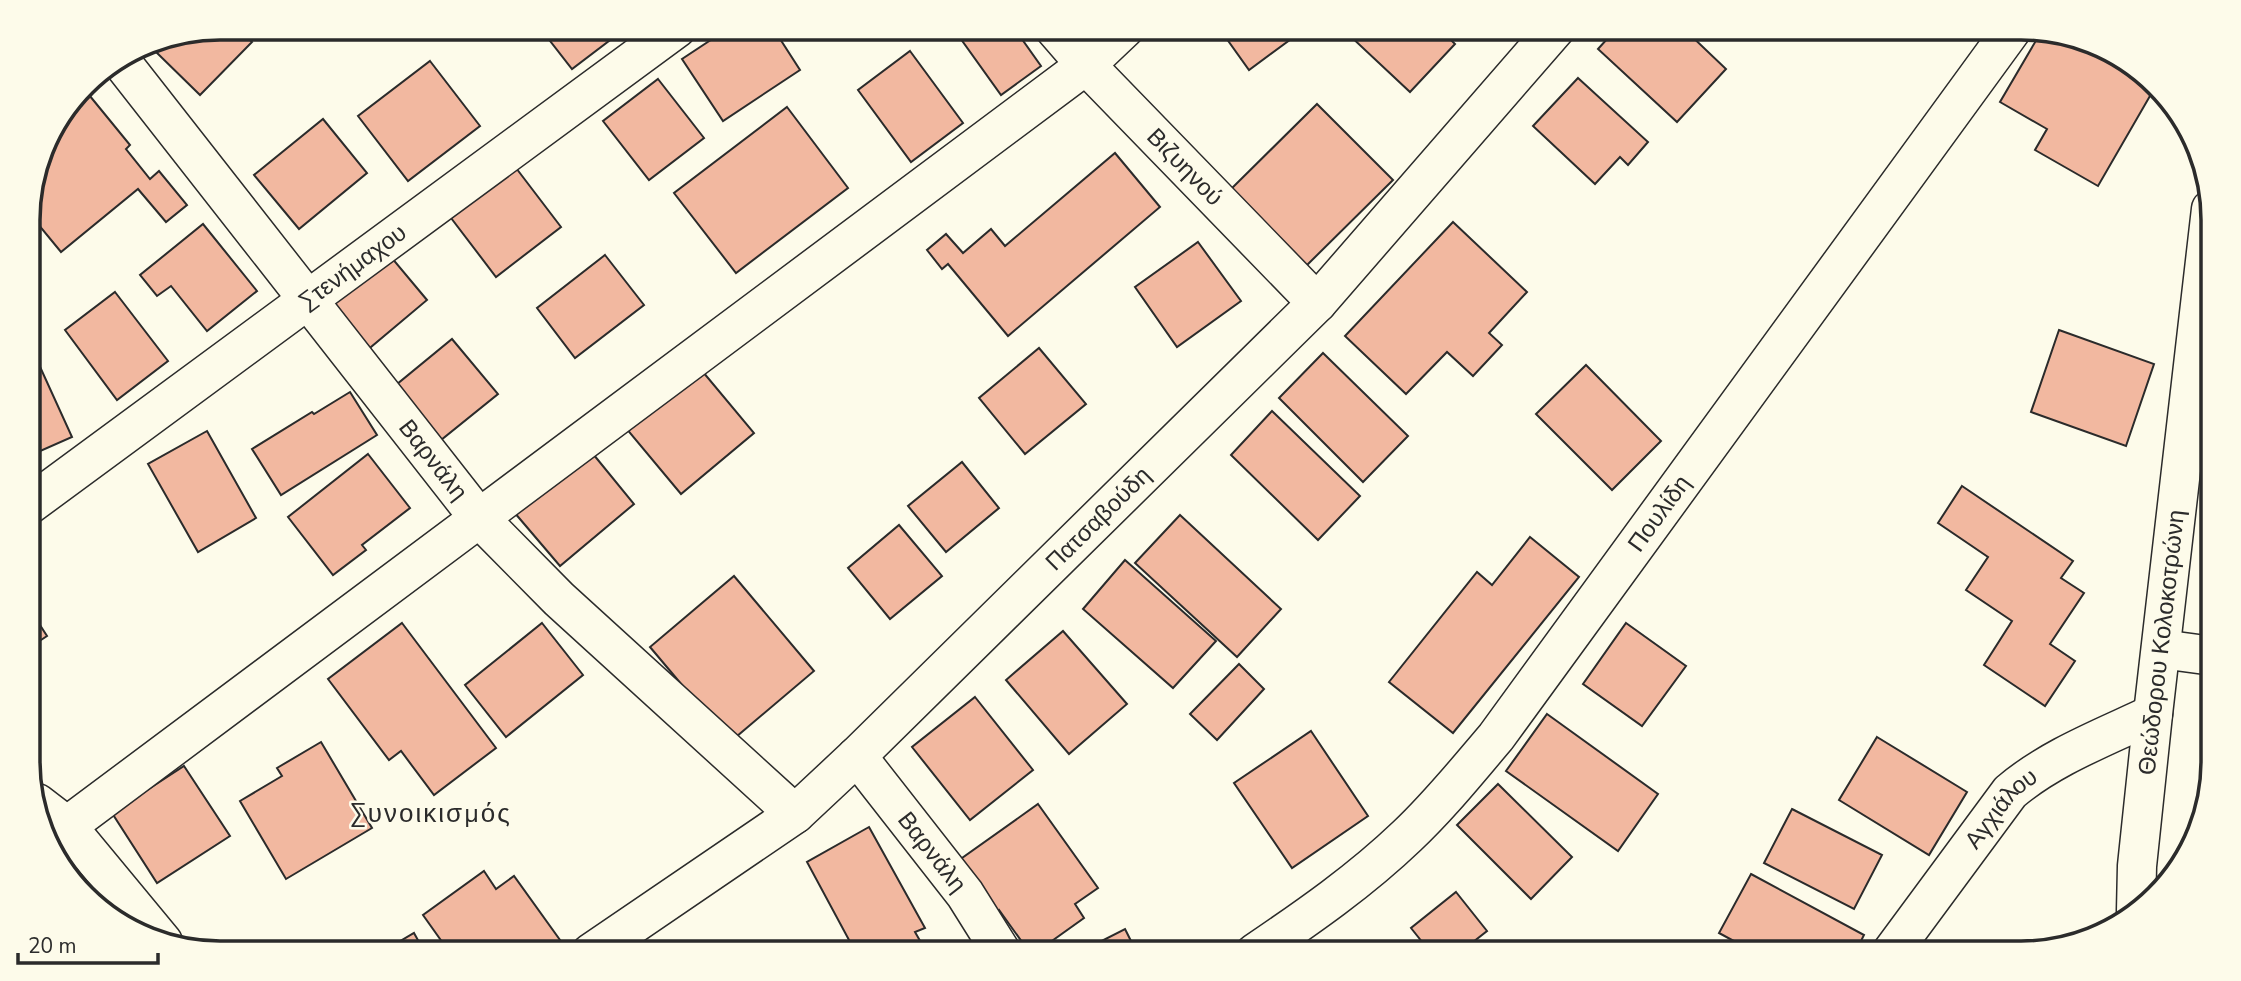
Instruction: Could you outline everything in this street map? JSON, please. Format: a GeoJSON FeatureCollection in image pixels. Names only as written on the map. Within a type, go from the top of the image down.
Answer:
{"type":"FeatureCollection","features":[{"type":"Feature","properties":{"kind":"street","name":"Στενήμαχου"},"geometry":{"type":"LineString","coordinates":[[40,497],[661,40]]}},
{"type":"Feature","properties":{"kind":"street","name":"Βιζυηνού"},"geometry":{"type":"LineString","coordinates":[[1064,40],[1317,303]]}},
{"type":"Feature","properties":{"kind":"street"},"geometry":{"type":"LineString","coordinates":[[147,925],[59,832],[1086,65],[1112,40]]}},
{"type":"Feature","properties":{"kind":"street","name":"Πατσαβούδη"},"geometry":{"type":"LineString","coordinates":[[610,941],[794,814],[858,756],[1317,303],[1546,40]]}},
{"type":"Feature","properties":{"kind":"street","name":"Πουλίδη"},"geometry":{"type":"LineString","coordinates":[[1274,940],[1318,911],[1400,843],[1453,788],[1496,737],[2004,40]]}},
{"type":"Feature","properties":{"kind":"street","name":"Βαρνάλη"},"geometry":{"type":"LineString","coordinates":[[126,67],[478,517],[559,599],[794,814]]}},
{"type":"Feature","properties":{"kind":"street","name":"Θεώδορου Κολοκοτρώνη"},"geometry":{"type":"LineString","coordinates":[[2136,898],[2137,866],[2153,713],[2201,297]]}},
{"type":"Feature","properties":{"kind":"street"},"geometry":{"type":"LineString","coordinates":[[2161,649],[2201,654]]}},
{"type":"Feature","properties":{"kind":"street","name":"Αγχιάλου"},"geometry":{"type":"LineString","coordinates":[[1901,940],[2010,792],[2028,776],[2153,713]]}},
{"type":"Feature","properties":{"kind":"street","name":"Βαρνάλη"},"geometry":{"type":"LineString","coordinates":[[858,756],[965,894],[994,941]]}},
{"type":"Feature","properties":{"kind":"building"},"geometry":{"type":"Polygon","coordinates":[[[250,40],[252,42],[200,95],[156,52],[197,42],[250,40]]]}},
{"type":"Feature","properties":{"kind":"building"},"geometry":{"type":"Polygon","coordinates":[[[549,40],[610,40],[572,69],[549,40]]]}},
{"type":"Feature","properties":{"kind":"building"},"geometry":{"type":"Polygon","coordinates":[[[711,40],[781,40],[800,70],[723,121],[682,59],[711,40]]]}},
{"type":"Feature","properties":{"kind":"building"},"geometry":{"type":"Polygon","coordinates":[[[962,40],[1023,40],[1041,66],[1001,95],[962,40]]]}},
{"type":"Feature","properties":{"kind":"building"},"geometry":{"type":"Polygon","coordinates":[[[1228,40],[1290,40],[1249,70],[1228,40]]]}},
{"type":"Feature","properties":{"kind":"building"},"geometry":{"type":"Polygon","coordinates":[[[1354,40],[1451,40],[1455,44],[1410,92],[1354,40]]]}},
{"type":"Feature","properties":{"kind":"building"},"geometry":{"type":"Polygon","coordinates":[[[1606,40],[1696,40],[1726,69],[1677,122],[1598,49],[1606,40]]]}},
{"type":"Feature","properties":{"kind":"building"},"geometry":{"type":"Polygon","coordinates":[[[2036,41],[2090,54],[2130,77],[2150,96],[2098,186],[2035,150],[2047,129],[2000,102],[2036,41]]]}},
{"type":"Feature","properties":{"kind":"building"},"geometry":{"type":"Polygon","coordinates":[[[910,51],[963,123],[911,162],[858,90],[910,51]]]}},
{"type":"Feature","properties":{"kind":"building"},"geometry":{"type":"Polygon","coordinates":[[[430,61],[480,126],[408,181],[358,116],[430,61]]]}},
{"type":"Feature","properties":{"kind":"building"},"geometry":{"type":"Polygon","coordinates":[[[1578,78],[1648,142],[1628,165],[1620,157],[1595,184],[1533,126],[1578,78]]]}},
{"type":"Feature","properties":{"kind":"building"},"geometry":{"type":"Polygon","coordinates":[[[658,79],[704,138],[649,180],[603,121],[658,79]]]}},
{"type":"Feature","properties":{"kind":"building"},"geometry":{"type":"Polygon","coordinates":[[[90,96],[130,145],[126,149],[150,179],[159,171],[187,205],[166,222],[138,189],[61,252],[41,228],[46,174],[64,130],[90,96]]]}},
{"type":"Feature","properties":{"kind":"building"},"geometry":{"type":"Polygon","coordinates":[[[1317,104],[1393,180],[1302,270],[1226,194],[1317,104]]]}},
{"type":"Feature","properties":{"kind":"building"},"geometry":{"type":"Polygon","coordinates":[[[787,107],[848,188],[736,273],[674,193],[787,107]]]}},
{"type":"Feature","properties":{"kind":"building"},"geometry":{"type":"Polygon","coordinates":[[[323,119],[367,173],[299,229],[254,175],[323,119]]]}},
{"type":"Feature","properties":{"kind":"building"},"geometry":{"type":"Polygon","coordinates":[[[1115,153],[1160,207],[1008,336],[948,264],[942,269],[927,250],[946,234],[963,253],[991,229],[1005,246],[1115,153]]]}},
{"type":"Feature","properties":{"kind":"building"},"geometry":{"type":"Polygon","coordinates":[[[513,164],[561,227],[496,277],[448,214],[513,164]]]}},
{"type":"Feature","properties":{"kind":"building"},"geometry":{"type":"Polygon","coordinates":[[[1453,222],[1527,292],[1489,333],[1502,345],[1473,376],[1447,352],[1406,394],[1345,336],[1453,222]]]}},
{"type":"Feature","properties":{"kind":"building"},"geometry":{"type":"Polygon","coordinates":[[[203,224],[257,291],[207,331],[171,286],[157,296],[140,275],[203,224]]]}},
{"type":"Feature","properties":{"kind":"building"},"geometry":{"type":"Polygon","coordinates":[[[1198,242],[1241,301],[1177,347],[1135,287],[1198,242]]]}},
{"type":"Feature","properties":{"kind":"building"},"geometry":{"type":"Polygon","coordinates":[[[381,245],[427,300],[365,352],[320,297],[381,245]]]}},
{"type":"Feature","properties":{"kind":"building"},"geometry":{"type":"Polygon","coordinates":[[[605,255],[644,305],[575,358],[537,308],[605,255]]]}},
{"type":"Feature","properties":{"kind":"building"},"geometry":{"type":"Polygon","coordinates":[[[115,292],[168,361],[117,400],[65,330],[115,292]]]}},
{"type":"Feature","properties":{"kind":"building"},"geometry":{"type":"Polygon","coordinates":[[[2059,330],[2154,364],[2126,446],[2031,412],[2059,330]]]}},
{"type":"Feature","properties":{"kind":"building"},"geometry":{"type":"Polygon","coordinates":[[[452,339],[498,394],[441,440],[396,385],[452,339]]]}},
{"type":"Feature","properties":{"kind":"building"},"geometry":{"type":"Polygon","coordinates":[[[1039,348],[1086,404],[1025,454],[979,398],[1039,348]]]}},
{"type":"Feature","properties":{"kind":"building"},"geometry":{"type":"Polygon","coordinates":[[[1323,353],[1408,436],[1363,482],[1279,398],[1323,353]]]}},
{"type":"Feature","properties":{"kind":"building"},"geometry":{"type":"Polygon","coordinates":[[[693,360],[754,433],[681,494],[620,421],[693,360]]]}},
{"type":"Feature","properties":{"kind":"building"},"geometry":{"type":"Polygon","coordinates":[[[1586,365],[1661,441],[1612,490],[1536,414],[1586,365]]]}},
{"type":"Feature","properties":{"kind":"building"},"geometry":{"type":"Polygon","coordinates":[[[41,368],[72,437],[41,451],[41,368]]]}},
{"type":"Feature","properties":{"kind":"building"},"geometry":{"type":"Polygon","coordinates":[[[350,392],[377,435],[281,495],[252,449],[350,392]]]}},
{"type":"Feature","properties":{"kind":"building"},"geometry":{"type":"Polygon","coordinates":[[[1272,411],[1360,496],[1318,540],[1231,455],[1272,411]]]}},
{"type":"Feature","properties":{"kind":"building"},"geometry":{"type":"Polygon","coordinates":[[[207,431],[256,518],[198,552],[148,464],[207,431]]]}},
{"type":"Feature","properties":{"kind":"building"},"geometry":{"type":"Polygon","coordinates":[[[589,449],[634,504],[560,566],[514,512],[589,449]]]}},
{"type":"Feature","properties":{"kind":"building"},"geometry":{"type":"Polygon","coordinates":[[[368,454],[410,508],[362,545],[366,550],[333,575],[288,517],[368,454]]]}},
{"type":"Feature","properties":{"kind":"building"},"geometry":{"type":"Polygon","coordinates":[[[962,462],[999,508],[946,552],[908,506],[962,462]]]}},
{"type":"Feature","properties":{"kind":"building"},"geometry":{"type":"Polygon","coordinates":[[[1962,486],[2073,561],[2061,578],[2084,593],[2050,644],[2075,661],[2045,706],[1984,665],[2012,621],[1966,590],[1988,557],[1938,523],[1962,486]]]}},
{"type":"Feature","properties":{"kind":"building"},"geometry":{"type":"Polygon","coordinates":[[[1180,515],[1281,609],[1237,657],[1135,563],[1180,515]]]}},
{"type":"Feature","properties":{"kind":"building"},"geometry":{"type":"Polygon","coordinates":[[[899,525],[942,576],[890,619],[848,568],[899,525]]]}},
{"type":"Feature","properties":{"kind":"building"},"geometry":{"type":"Polygon","coordinates":[[[1530,537],[1579,577],[1453,733],[1389,682],[1477,572],[1492,585],[1530,537]]]}},
{"type":"Feature","properties":{"kind":"building"},"geometry":{"type":"Polygon","coordinates":[[[1125,560],[1216,641],[1173,688],[1083,609],[1125,560]]]}},
{"type":"Feature","properties":{"kind":"building"},"geometry":{"type":"Polygon","coordinates":[[[734,576],[814,671],[730,742],[650,647],[734,576]]]}},
{"type":"Feature","properties":{"kind":"building"},"geometry":{"type":"Polygon","coordinates":[[[402,623],[496,748],[434,795],[401,751],[389,760],[328,679],[402,623]]]}},
{"type":"Feature","properties":{"kind":"building"},"geometry":{"type":"Polygon","coordinates":[[[542,623],[583,675],[506,737],[465,685],[542,623]]]}},
{"type":"Feature","properties":{"kind":"building"},"geometry":{"type":"Polygon","coordinates":[[[1626,623],[1686,666],[1642,726],[1583,684],[1626,623]]]}},
{"type":"Feature","properties":{"kind":"building"},"geometry":{"type":"Polygon","coordinates":[[[40,625],[47,636],[40,641],[40,625]]]}},
{"type":"Feature","properties":{"kind":"building"},"geometry":{"type":"Polygon","coordinates":[[[1063,631],[1127,704],[1069,754],[1006,680],[1063,631]]]}},
{"type":"Feature","properties":{"kind":"building"},"geometry":{"type":"Polygon","coordinates":[[[1239,664],[1264,689],[1217,740],[1190,714],[1239,664]]]}},
{"type":"Feature","properties":{"kind":"building"},"geometry":{"type":"Polygon","coordinates":[[[975,697],[1033,770],[970,820],[912,747],[975,697]]]}},
{"type":"Feature","properties":{"kind":"building"},"geometry":{"type":"Polygon","coordinates":[[[1547,714],[1658,794],[1618,851],[1506,771],[1547,714]]]}},
{"type":"Feature","properties":{"kind":"building"},"geometry":{"type":"Polygon","coordinates":[[[1311,731],[1368,816],[1292,868],[1234,783],[1311,731]]]}},
{"type":"Feature","properties":{"kind":"building"},"geometry":{"type":"Polygon","coordinates":[[[1877,737],[1967,792],[1929,855],[1839,800],[1877,737]]]}},
{"type":"Feature","properties":{"kind":"building"},"geometry":{"type":"Polygon","coordinates":[[[321,742],[372,828],[286,879],[240,801],[282,776],[277,768],[321,742]]]}},
{"type":"Feature","properties":{"kind":"building"},"geometry":{"type":"Polygon","coordinates":[[[184,766],[230,836],[157,883],[112,813],[184,766]]]}},
{"type":"Feature","properties":{"kind":"building"},"geometry":{"type":"Polygon","coordinates":[[[1498,784],[1572,857],[1531,899],[1457,825],[1498,784]]]}},
{"type":"Feature","properties":{"kind":"building"},"geometry":{"type":"Polygon","coordinates":[[[1038,804],[1098,888],[1075,904],[1084,918],[1052,941],[1021,941],[999,910],[992,915],[955,863],[1038,804]]]}},
{"type":"Feature","properties":{"kind":"building"},"geometry":{"type":"Polygon","coordinates":[[[1792,809],[1882,855],[1854,909],[1764,863],[1792,809]]]}},
{"type":"Feature","properties":{"kind":"building"},"geometry":{"type":"Polygon","coordinates":[[[869,827],[925,928],[915,932],[920,941],[849,941],[807,862],[869,827]]]}},
{"type":"Feature","properties":{"kind":"building"},"geometry":{"type":"Polygon","coordinates":[[[73,857],[87,881],[77,870],[69,859],[73,857]]]}},
{"type":"Feature","properties":{"kind":"building"},"geometry":{"type":"Polygon","coordinates":[[[484,871],[496,889],[514,876],[560,940],[441,941],[423,915],[484,871]]]}},
{"type":"Feature","properties":{"kind":"building"},"geometry":{"type":"Polygon","coordinates":[[[1751,874],[1864,935],[1861,940],[1732,940],[1719,933],[1751,874]]]}},
{"type":"Feature","properties":{"kind":"building"},"geometry":{"type":"Polygon","coordinates":[[[1456,892],[1487,931],[1475,940],[1421,940],[1411,928],[1456,892]]]}},
{"type":"Feature","properties":{"kind":"building"},"geometry":{"type":"Polygon","coordinates":[[[1125,929],[1131,940],[1102,941],[1125,929]]]}},
{"type":"Feature","properties":{"kind":"building"},"geometry":{"type":"Polygon","coordinates":[[[414,933],[418,941],[401,941],[414,933]]]}},
{"type":"Feature","properties":{"kind":"district","name":"Συνοικισμός"},"geometry":{"type":"Point","coordinates":[431,813]}}]}
